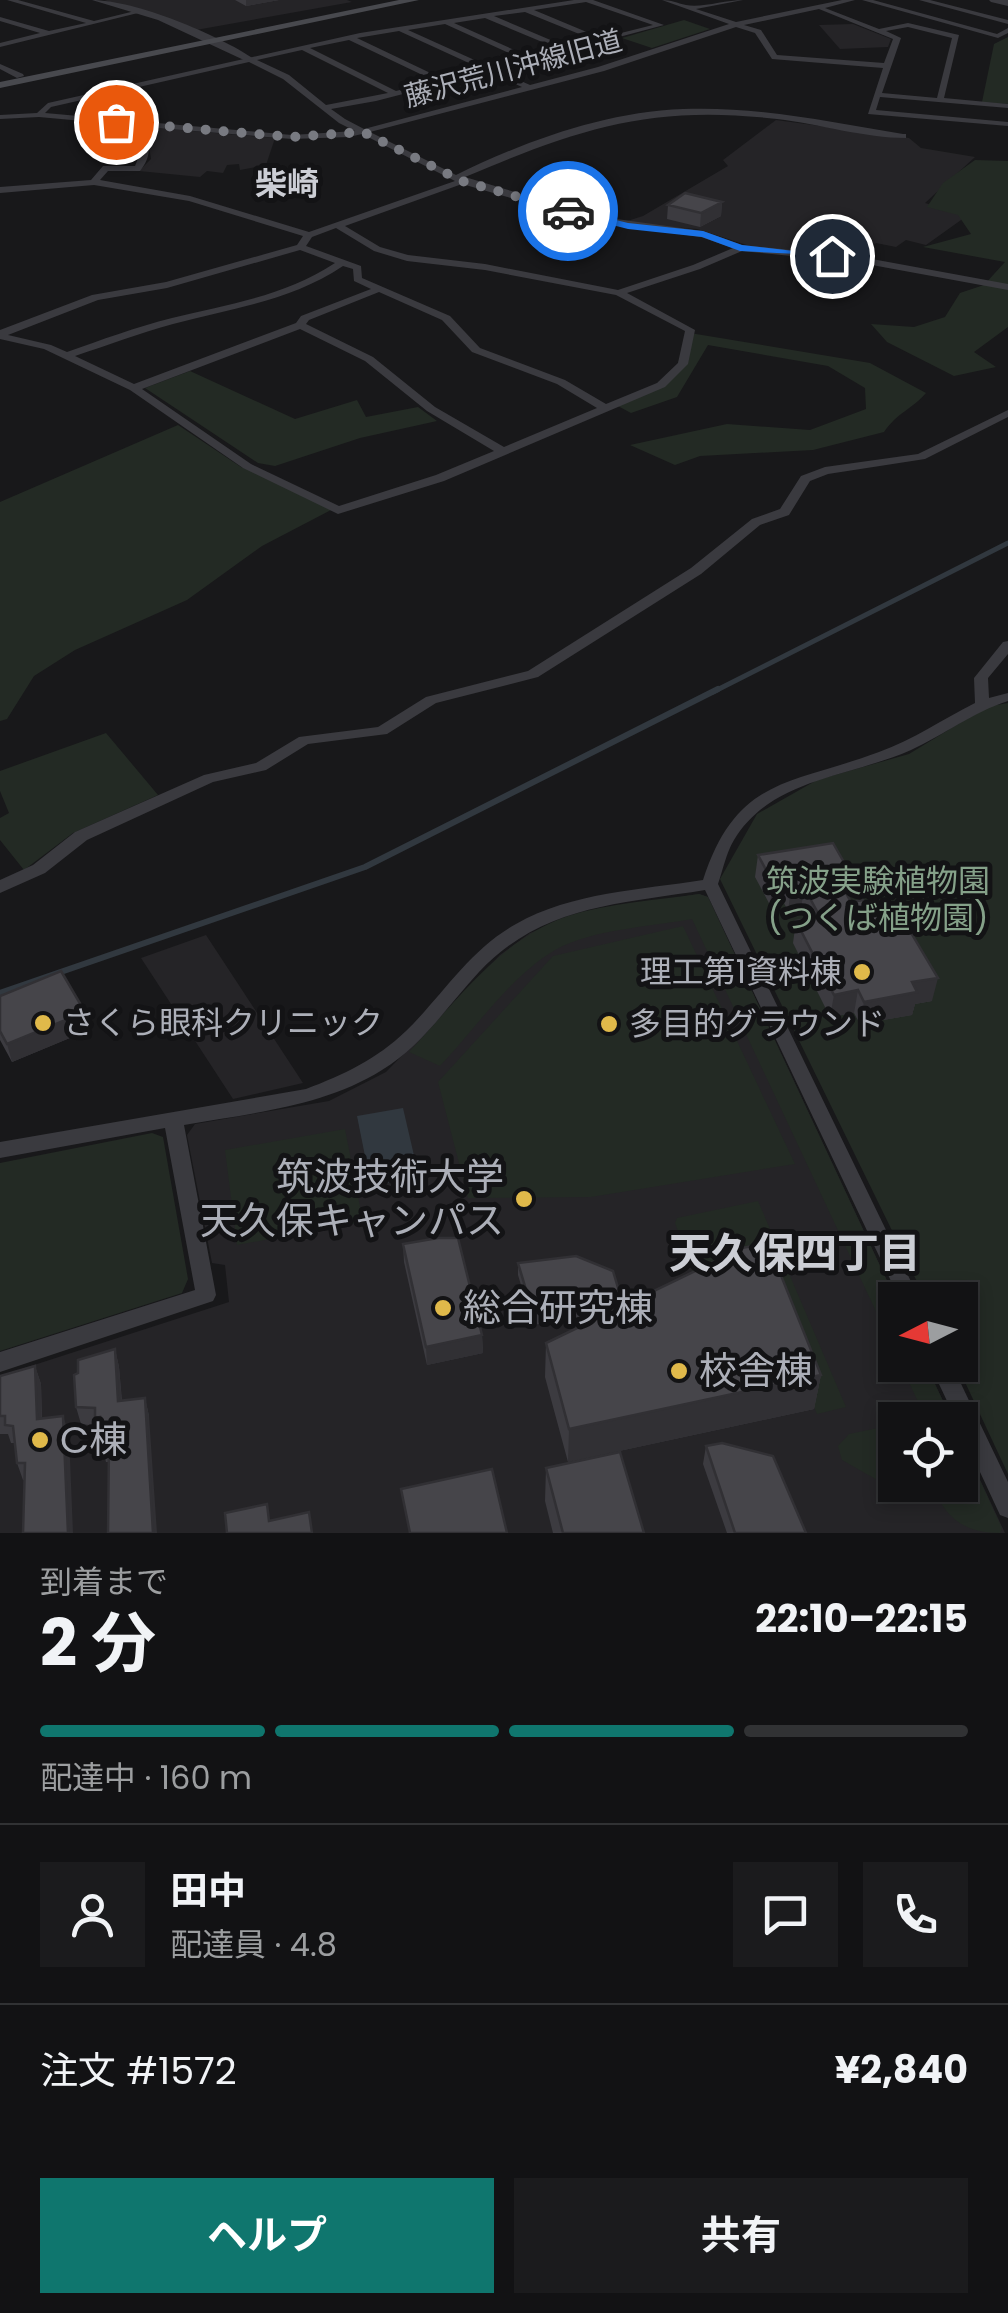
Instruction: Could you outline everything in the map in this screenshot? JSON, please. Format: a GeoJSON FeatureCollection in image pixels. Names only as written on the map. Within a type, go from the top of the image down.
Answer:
{"type":"FeatureCollection","features":[{"type":"Feature","properties":{"kind":"main road"},"geometry":{"type":"LineString","coordinates":[[0,82],[392,0]]}},
{"type":"Feature","properties":{"kind":"main road"},"geometry":{"type":"LineString","coordinates":[[0,82],[203,37],[414,0]]}},
{"type":"Feature","properties":{"kind":"street"},"geometry":{"type":"LineString","coordinates":[[10,0],[99,24]]}},
{"type":"Feature","properties":{"kind":"street"},"geometry":{"type":"LineString","coordinates":[[98,0],[139,12],[249,58],[286,77],[363,132],[462,181],[594,218],[703,234],[740,248],[862,260],[1008,287]]}},
{"type":"Feature","properties":{"kind":"street"},"geometry":{"type":"LineString","coordinates":[[39,115],[48,105],[249,58],[524,8],[587,0],[660,25],[395,94],[326,107]]}},
{"type":"Feature","properties":{"kind":"street"},"geometry":{"type":"LineString","coordinates":[[664,0],[758,32],[775,57],[888,66]]}},
{"type":"Feature","properties":{"kind":"street"},"geometry":{"type":"LineString","coordinates":[[689,8],[740,0]]}},
{"type":"Feature","properties":{"kind":"street","name":"藤沢荒川沖線旧道"},"geometry":{"type":"LineString","coordinates":[[0,117],[39,115],[304,138],[363,132],[528,88],[737,24],[822,10],[852,0]]}},
{"type":"Feature","properties":{"kind":"street"},"geometry":{"type":"LineString","coordinates":[[865,0],[998,36],[1008,30]]}},
{"type":"Feature","properties":{"kind":"street"},"geometry":{"type":"LineString","coordinates":[[922,0],[1008,22]]}},
{"type":"Feature","properties":{"kind":"street"},"geometry":{"type":"LineString","coordinates":[[994,0],[1008,4]]}},
{"type":"Feature","properties":{"kind":"street"},"geometry":{"type":"LineString","coordinates":[[524,8],[602,41]]}},
{"type":"Feature","properties":{"kind":"street"},"geometry":{"type":"LineString","coordinates":[[822,10],[897,38],[870,112],[1008,124]]}},
{"type":"Feature","properties":{"kind":"street"},"geometry":{"type":"LineString","coordinates":[[0,45],[139,12]]}},
{"type":"Feature","properties":{"kind":"street"},"geometry":{"type":"LineString","coordinates":[[483,14],[568,50]]}},
{"type":"Feature","properties":{"kind":"street"},"geometry":{"type":"LineString","coordinates":[[1,20],[51,34]]}},
{"type":"Feature","properties":{"kind":"street"},"geometry":{"type":"LineString","coordinates":[[444,21],[531,60]]}},
{"type":"Feature","properties":{"kind":"street"},"geometry":{"type":"LineString","coordinates":[[878,30],[908,25],[956,38],[940,100]]}},
{"type":"Feature","properties":{"kind":"street"},"geometry":{"type":"LineString","coordinates":[[400,28],[528,88]]}},
{"type":"Feature","properties":{"kind":"street"},"geometry":{"type":"LineString","coordinates":[[352,38],[443,82]]}},
{"type":"Feature","properties":{"kind":"street"},"geometry":{"type":"LineString","coordinates":[[302,47],[395,94]]}},
{"type":"Feature","properties":{"kind":"street"},"geometry":{"type":"LineString","coordinates":[[0,66],[20,76]]}},
{"type":"Feature","properties":{"kind":"street"},"geometry":{"type":"LineString","coordinates":[[879,95],[1008,106]]}},
{"type":"Feature","properties":{"kind":"street"},"geometry":{"type":"LineString","coordinates":[[462,181],[460,176],[526,148],[611,122],[653,114],[774,117],[904,136]]}},
{"type":"Feature","properties":{"kind":"street"},"geometry":{"type":"LineString","coordinates":[[94,182],[106,168],[137,168],[144,160],[148,147],[140,131],[142,124]]}},
{"type":"Feature","properties":{"kind":"street"},"geometry":{"type":"LineString","coordinates":[[0,190],[94,182],[190,200],[309,234],[462,181]]}},
{"type":"Feature","properties":{"kind":"street"},"geometry":{"type":"LineString","coordinates":[[0,335],[66,356],[134,388],[247,466],[268,472],[338,510],[440,478],[607,409],[673,376],[683,364],[690,330],[620,293],[485,267],[407,258],[377,249],[339,226]]}},
{"type":"Feature","properties":{"kind":"street"},"geometry":{"type":"LineString","coordinates":[[300,247],[309,234]]}},
{"type":"Feature","properties":{"kind":"street"},"geometry":{"type":"LineString","coordinates":[[0,335],[96,297],[167,285],[300,247],[344,261],[358,268],[357,279],[446,318],[476,350],[561,382],[607,409]]}},
{"type":"Feature","properties":{"kind":"street"},"geometry":{"type":"LineString","coordinates":[[620,293],[682,269],[710,265],[740,248]]}},
{"type":"Feature","properties":{"kind":"street"},"geometry":{"type":"LineString","coordinates":[[66,356],[183,318],[248,306],[316,282],[344,261]]}},
{"type":"Feature","properties":{"kind":"street"},"geometry":{"type":"LineString","coordinates":[[134,388],[300,325],[306,318],[379,289]]}},
{"type":"Feature","properties":{"kind":"street"},"geometry":{"type":"LineString","coordinates":[[300,325],[369,359],[432,409],[504,452]]}},
{"type":"Feature","properties":{"kind":"street"},"geometry":{"type":"LineString","coordinates":[[0,887],[39,869],[81,836],[210,778],[261,767],[304,740],[382,730],[431,700],[533,674],[696,571],[756,522],[785,512],[805,479],[874,462],[920,457],[1008,412]]}},
{"type":"Feature","properties":{"kind":"street"},"geometry":{"type":"LineString","coordinates":[[982,703],[980,678],[1008,645]]}},
{"type":"Feature","properties":{"kind":"street"},"geometry":{"type":"LineString","coordinates":[[901,1282],[710,884],[727,837],[755,805],[814,774],[904,748],[982,703],[1008,697]]}},
{"type":"Feature","properties":{"kind":"street"},"geometry":{"type":"LineString","coordinates":[[0,1150],[308,1096],[347,1082],[397,1050],[490,951],[553,913],[710,884]]}},
{"type":"Feature","properties":{"kind":"street"},"geometry":{"type":"LineString","coordinates":[[0,1362],[206,1295],[173,1119]]}},
{"type":"Feature","properties":{"kind":"street"},"geometry":{"type":"LineString","coordinates":[[949,1382],[1008,1508]]}},
{"type":"Feature","properties":{"kind":"shaded area"},"geometry":{"type":"Polygon","coordinates":[[[104,0],[347,0],[352,2],[196,30],[104,0]]]}},
{"type":"Feature","properties":{"kind":"shaded area"},"geometry":{"type":"Polygon","coordinates":[[[853,24],[891,39],[888,47],[840,49],[819,25],[853,24]]]}},
{"type":"Feature","properties":{"kind":"shaded area"},"geometry":{"type":"Polygon","coordinates":[[[776,120],[909,138],[921,148],[975,157],[925,203],[968,215],[926,245],[906,240],[896,247],[876,243],[864,252],[841,254],[753,247],[697,229],[621,223],[643,216],[728,166],[723,160],[776,120]]]}},
{"type":"Feature","properties":{"kind":"shaded area"},"geometry":{"type":"Polygon","coordinates":[[[146,127],[275,138],[266,165],[240,170],[239,164],[227,165],[223,173],[207,171],[200,177],[139,171],[151,159],[146,127]]]}},
{"type":"Feature","properties":{"kind":"shaded area","name":"筑波技術大学 天久保キャンパス"},"geometry":{"type":"Polygon","coordinates":[[[699,894],[708,897],[888,1282],[878,1282],[878,1382],[934,1382],[943,1402],[878,1402],[878,1502],[978,1502],[978,1475],[1005,1533],[0,1533],[0,1376],[229,1302],[225,1265],[212,1263],[187,1135],[195,1124],[329,1101],[386,1072],[500,955],[530,933],[589,911],[699,894]]]}},
{"type":"Feature","properties":{"kind":"shaded area"},"geometry":{"type":"Polygon","coordinates":[[[206,935],[303,1083],[233,1099],[141,958],[206,935]]]}},
{"type":"Feature","properties":{"kind":"shaded area"},"geometry":{"type":"Polygon","coordinates":[[[403,1108],[419,1177],[371,1186],[357,1116],[403,1108]]]}},
{"type":"Feature","properties":{"kind":"green space"},"geometry":{"type":"Polygon","coordinates":[[[684,20],[710,29],[652,48],[622,38],[684,20]]]}},
{"type":"Feature","properties":{"kind":"green space"},"geometry":{"type":"Polygon","coordinates":[[[1008,37],[1008,104],[982,102],[994,44],[1008,37]]]}},
{"type":"Feature","properties":{"kind":"green space"},"geometry":{"type":"Polygon","coordinates":[[[975,160],[1008,161],[1008,327],[974,352],[996,367],[954,376],[887,342],[871,324],[914,327],[945,317],[960,293],[984,285],[1005,262],[923,247],[971,234],[958,215],[927,207],[943,183],[975,160]]]}},
{"type":"Feature","properties":{"kind":"green space"},"geometry":{"type":"Polygon","coordinates":[[[690,333],[870,363],[926,393],[884,432],[813,450],[700,456],[675,465],[630,445],[727,424],[810,430],[866,409],[865,388],[828,366],[708,345],[677,397],[631,413],[616,405],[673,375],[690,333]]]}},
{"type":"Feature","properties":{"kind":"green space"},"geometry":{"type":"Polygon","coordinates":[[[190,371],[295,419],[357,400],[366,417],[418,407],[437,421],[360,438],[275,466],[258,463],[145,388],[190,371]]]}},
{"type":"Feature","properties":{"kind":"green space"},"geometry":{"type":"Polygon","coordinates":[[[178,425],[241,467],[267,475],[331,510],[262,546],[187,600],[75,650],[34,676],[7,719],[0,721],[0,502],[178,425]]]}},
{"type":"Feature","properties":{"kind":"green space","name":"筑波実験植物園 (つくば植物園)"},"geometry":{"type":"Polygon","coordinates":[[[1008,703],[1008,1474],[978,1410],[978,1402],[974,1402],[965,1382],[978,1382],[978,1282],[917,1282],[720,879],[757,814],[817,780],[909,754],[986,707],[1008,703]]]}},
{"type":"Feature","properties":{"kind":"green space"},"geometry":{"type":"Polygon","coordinates":[[[106,733],[158,795],[73,833],[24,870],[0,840],[0,818],[9,813],[0,791],[0,771],[106,733]]]}},
{"type":"Feature","properties":{"kind":"green space"},"geometry":{"type":"Polygon","coordinates":[[[699,894],[708,897],[888,1282],[878,1282],[878,1316],[692,919],[604,933],[555,950],[509,988],[440,1066],[409,1052],[481,974],[521,940],[568,916],[633,902],[699,894]]]}},
{"type":"Feature","properties":{"kind":"green space","name":"多目的グラウンド"},"geometry":{"type":"Polygon","coordinates":[[[683,926],[795,1164],[591,1197],[468,1198],[438,1082],[553,956],[683,926]]]}},
{"type":"Feature","properties":{"kind":"green space"},"geometry":{"type":"Polygon","coordinates":[[[345,1129],[363,1222],[237,1245],[225,1150],[345,1129]]]}},
{"type":"Feature","properties":{"kind":"green space"},"geometry":{"type":"Polygon","coordinates":[[[152,1133],[163,1137],[188,1279],[182,1293],[0,1351],[0,1163],[152,1133]]]}},
{"type":"Feature","properties":{"kind":"green space"},"geometry":{"type":"Polygon","coordinates":[[[758,1201],[846,1407],[817,1414],[761,1279],[698,1286],[675,1223],[677,1218],[758,1201]]]}},
{"type":"Feature","properties":{"kind":"green space"},"geometry":{"type":"Polygon","coordinates":[[[909,1382],[934,1382],[943,1402],[918,1402],[909,1382]]]}},
{"type":"Feature","properties":{"kind":"green space"},"geometry":{"type":"Polygon","coordinates":[[[878,1428],[878,1480],[842,1460],[838,1446],[849,1434],[878,1428]]]}},
{"type":"Feature","properties":{"kind":"green space"},"geometry":{"type":"Polygon","coordinates":[[[978,1476],[1002,1528],[1000,1533],[966,1526],[941,1502],[978,1502],[978,1476]]]}},
{"type":"Feature","properties":{"kind":"building"},"geometry":{"type":"Polygon","coordinates":[[[685,193],[722,202],[701,213],[668,205],[685,193]]]}},
{"type":"Feature","properties":{"kind":"building"},"geometry":{"type":"Polygon","coordinates":[[[833,843],[849,871],[835,873],[851,902],[863,900],[868,908],[894,904],[938,978],[912,982],[917,992],[864,1002],[858,990],[834,995],[796,921],[820,917],[804,887],[791,889],[787,881],[773,883],[758,855],[833,843]]]}},
{"type":"Feature","properties":{"kind":"building"},"geometry":{"type":"Polygon","coordinates":[[[61,971],[85,1012],[7,1044],[0,1031],[0,996],[61,971]]]}},
{"type":"Feature","properties":{"kind":"building","name":"総合研究棟"},"geometry":{"type":"Polygon","coordinates":[[[458,1238],[482,1335],[426,1347],[403,1244],[458,1238]]]}},
{"type":"Feature","properties":{"kind":"building","name":"校舎棟"},"geometry":{"type":"Polygon","coordinates":[[[768,1243],[821,1375],[569,1429],[546,1343],[718,1260],[716,1253],[768,1243]]]}},
{"type":"Feature","properties":{"kind":"building"},"geometry":{"type":"Polygon","coordinates":[[[576,1256],[613,1271],[621,1298],[533,1313],[518,1263],[576,1256]]]}},
{"type":"Feature","properties":{"kind":"building"},"geometry":{"type":"Polygon","coordinates":[[[115,1349],[118,1401],[145,1398],[153,1533],[108,1533],[109,1444],[101,1444],[100,1417],[95,1418],[95,1408],[76,1407],[74,1375],[78,1373],[78,1360],[115,1349]]]}},
{"type":"Feature","properties":{"kind":"building"},"geometry":{"type":"Polygon","coordinates":[[[35,1366],[37,1419],[63,1416],[68,1533],[23,1533],[25,1463],[17,1463],[13,1426],[5,1425],[5,1416],[0,1416],[0,1376],[35,1366]]]}},
{"type":"Feature","properties":{"kind":"building"},"geometry":{"type":"Polygon","coordinates":[[[722,1443],[773,1456],[806,1533],[735,1533],[706,1446],[722,1443]]]}},
{"type":"Feature","properties":{"kind":"building"},"geometry":{"type":"Polygon","coordinates":[[[620,1452],[644,1533],[563,1533],[546,1468],[620,1452]]]}},
{"type":"Feature","properties":{"kind":"building"},"geometry":{"type":"Polygon","coordinates":[[[492,1469],[507,1533],[410,1533],[401,1489],[492,1469]]]}},
{"type":"Feature","properties":{"kind":"building"},"geometry":{"type":"Polygon","coordinates":[[[267,1504],[269,1521],[309,1512],[312,1533],[227,1533],[225,1513],[267,1504]]]}},
{"type":"Feature","properties":{"kind":"waterway"},"geometry":{"type":"LineString","coordinates":[[713,692],[1008,543]]}},
{"type":"Feature","properties":{"kind":"waterway"},"geometry":{"type":"LineString","coordinates":[[0,993],[365,867],[718,689]]}},
{"type":"Feature","properties":{"kind":"way so far"},"geometry":{"type":"LineString","coordinates":[[116,122],[315,138],[363,132],[462,181],[568,211]]}},
{"type":"Feature","properties":{"kind":"place","name":"理工第1資料棟"},"geometry":{"type":"Point","coordinates":[862,972]}},
{"type":"Feature","properties":{"kind":"place","name":"さくら眼科クリニック"},"geometry":{"type":"Point","coordinates":[43,1023]}},
{"type":"Feature","properties":{"kind":"place","name":"多目的グラウンド"},"geometry":{"type":"Point","coordinates":[609,1024]}},
{"type":"Feature","properties":{"kind":"place","name":"筑波技術大学 天久保キャンパス"},"geometry":{"type":"Point","coordinates":[524,1199]}},
{"type":"Feature","properties":{"kind":"place","name":"総合研究棟"},"geometry":{"type":"Point","coordinates":[443,1308]}},
{"type":"Feature","properties":{"kind":"place","name":"校舎棟"},"geometry":{"type":"Point","coordinates":[679,1371]}},
{"type":"Feature","properties":{"kind":"place","name":"C棟"},"geometry":{"type":"Point","coordinates":[40,1440]}},
{"type":"Feature","properties":{"kind":"district","name":"柴崎"},"geometry":{"type":"Point","coordinates":[287,184]}},
{"type":"Feature","properties":{"kind":"district","name":"天久保四丁目"},"geometry":{"type":"Point","coordinates":[795,1253]}},
{"type":"Feature","properties":{"kind":"route"},"geometry":{"type":"LineString","coordinates":[[568,211],[628,226],[703,234],[740,248],[832,256]]}}]}
